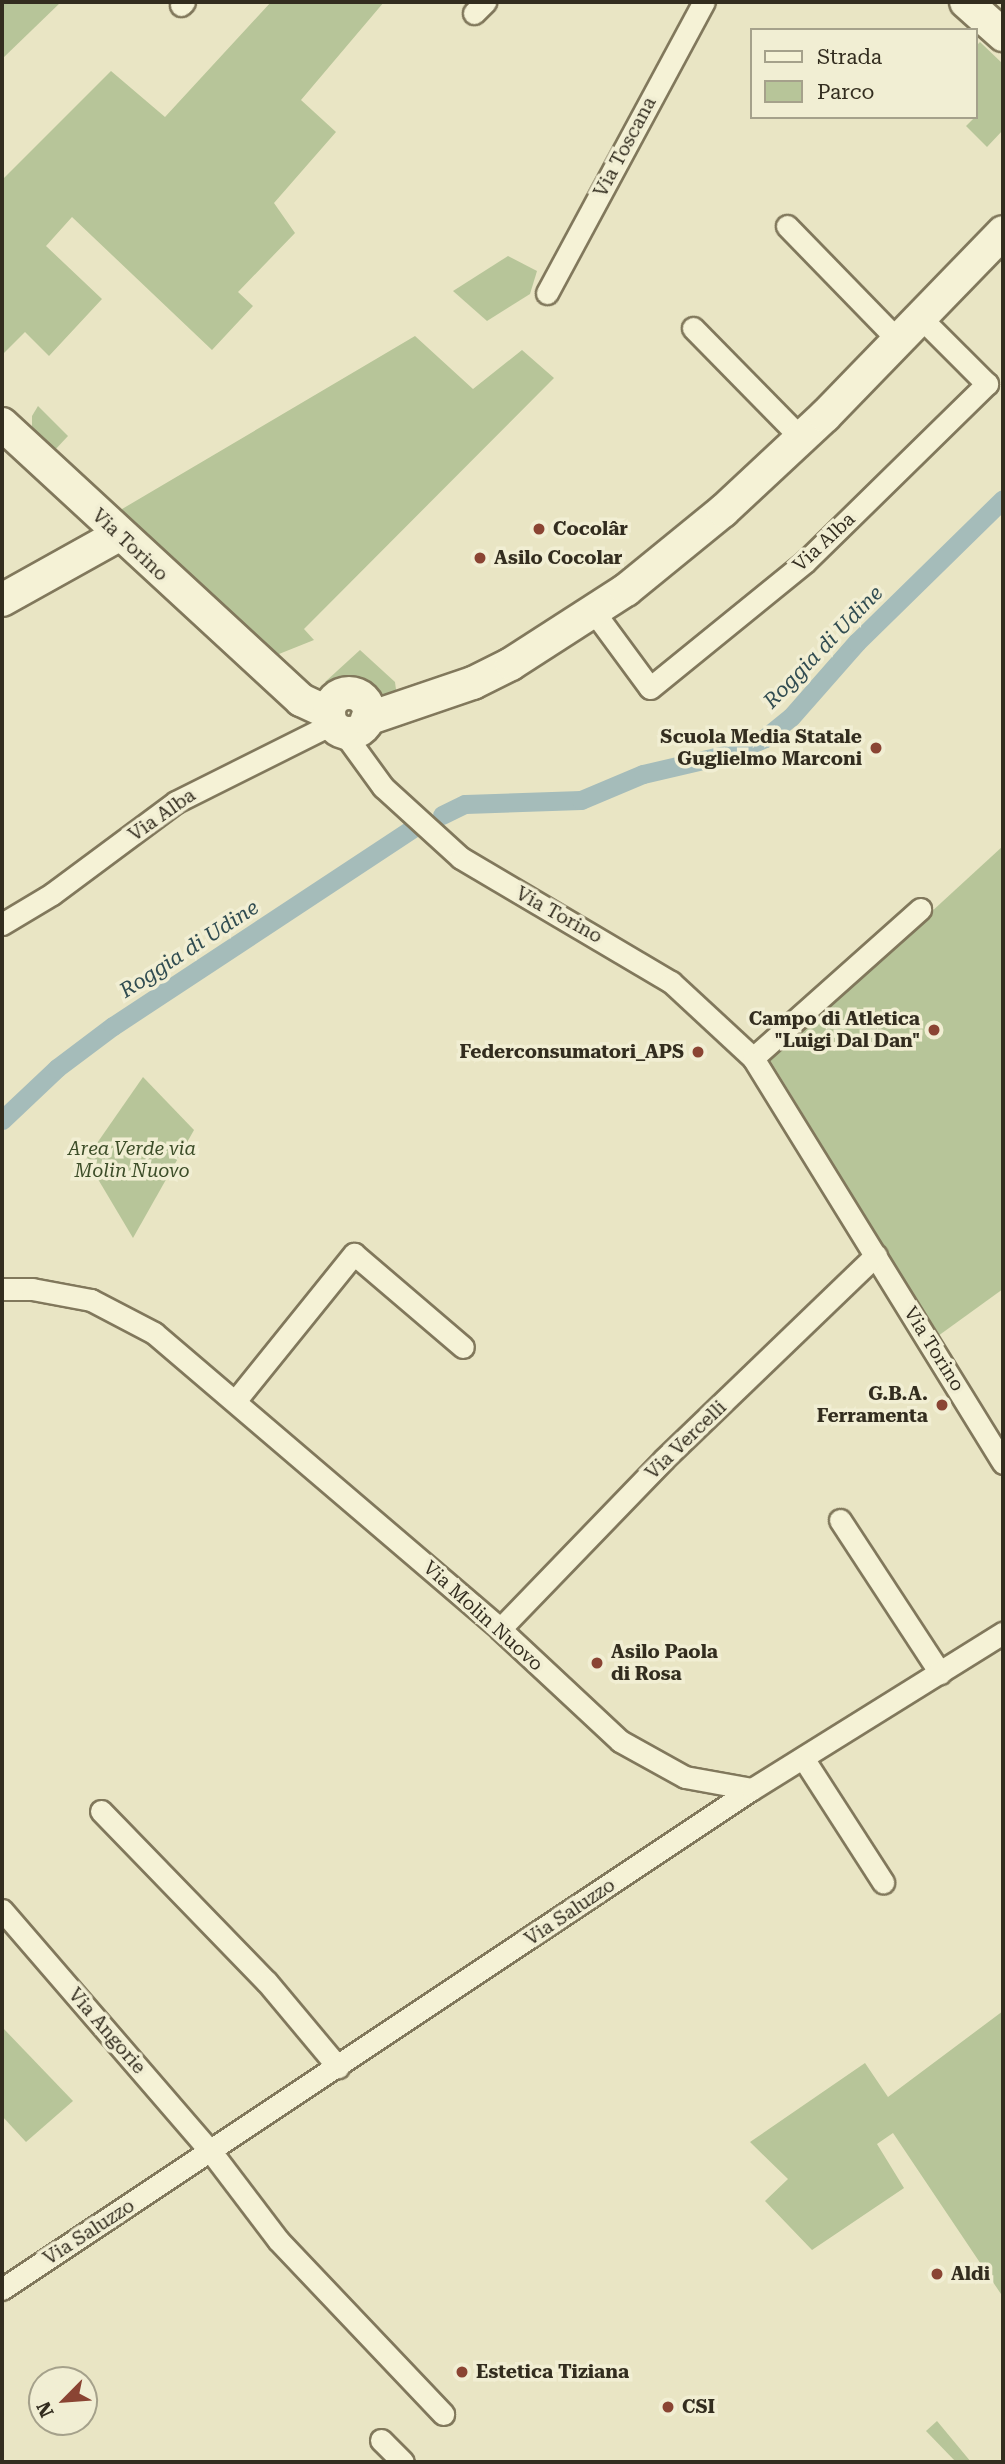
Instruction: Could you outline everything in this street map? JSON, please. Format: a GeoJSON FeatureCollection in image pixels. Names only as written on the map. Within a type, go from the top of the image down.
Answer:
{"type":"FeatureCollection","features":[{"type":"Feature","properties":{"kind":"main road"},"geometry":{"type":"LineString","coordinates":[[966,2],[1003,35]]}},
{"type":"Feature","properties":{"kind":"main road","name":"Via Alba"},"geometry":{"type":"LineString","coordinates":[[347,716],[407,703],[502,669],[594,612],[723,511],[801,438],[1003,232]]}},
{"type":"Feature","properties":{"kind":"main road","name":"Via Torino"},"geometry":{"type":"LineString","coordinates":[[2,424],[118,535],[291,691],[347,716]]}},
{"type":"Feature","properties":{"kind":"main road"},"geometry":{"type":"LineString","coordinates":[[2,600],[118,535]]}},
{"type":"Feature","properties":{"kind":"street","name":"Via Toscana"},"geometry":{"type":"LineString","coordinates":[[547,293],[704,2]]}},
{"type":"Feature","properties":{"kind":"street"},"geometry":{"type":"LineString","coordinates":[[787,226],[898,340]]}},
{"type":"Feature","properties":{"kind":"street","name":"Via Alba"},"geometry":{"type":"LineString","coordinates":[[594,612],[650,688],[805,562],[987,384],[920,317]]}},
{"type":"Feature","properties":{"kind":"street"},"geometry":{"type":"LineString","coordinates":[[693,328],[801,438]]}},
{"type":"Feature","properties":{"kind":"street","name":"Via Alba"},"geometry":{"type":"LineString","coordinates":[[2,924],[52,894],[176,802],[347,716]]}},
{"type":"Feature","properties":{"kind":"street","name":"Via Torino"},"geometry":{"type":"LineString","coordinates":[[347,716],[369,769],[411,815],[461,858],[671,982],[753,1058],[1003,1463]]}},
{"type":"Feature","properties":{"kind":"street"},"geometry":{"type":"LineString","coordinates":[[753,1058],[920,909]]}},
{"type":"Feature","properties":{"kind":"street"},"geometry":{"type":"LineString","coordinates":[[236,1400],[354,1254],[463,1347]]}},
{"type":"Feature","properties":{"kind":"street","name":"Via Vercelli"},"geometry":{"type":"LineString","coordinates":[[500,1629],[664,1459],[876,1255]]}},
{"type":"Feature","properties":{"kind":"street","name":"Via Molin Nuovo"},"geometry":{"type":"LineString","coordinates":[[2,1289],[56,1292],[109,1307],[154,1333],[236,1400],[500,1629],[636,1752],[685,1777],[752,1789]]}},
{"type":"Feature","properties":{"kind":"street"},"geometry":{"type":"LineString","coordinates":[[840,1520],[940,1672]]}},
{"type":"Feature","properties":{"kind":"street","name":"Via Saluzzo"},"geometry":{"type":"LineString","coordinates":[[2,2289],[212,2153],[752,1789],[1003,1633]]}},
{"type":"Feature","properties":{"kind":"street"},"geometry":{"type":"LineString","coordinates":[[803,1758],[883,1882]]}},
{"type":"Feature","properties":{"kind":"street"},"geometry":{"type":"LineString","coordinates":[[101,1811],[267,1982],[338,2067]]}},
{"type":"Feature","properties":{"kind":"street","name":"Via Angorie"},"geometry":{"type":"LineString","coordinates":[[2,1910],[212,2153]]}},
{"type":"Feature","properties":{"kind":"street"},"geometry":{"type":"LineString","coordinates":[[212,2153],[278,2240],[443,2414]]}},
{"type":"Feature","properties":{"kind":"street"},"geometry":{"type":"LineString","coordinates":[[382,2440],[403,2462]]}},
{"type":"Feature","properties":{"kind":"green space"},"geometry":{"type":"Polygon","coordinates":[[[2,2],[61,2],[2,59],[2,2]]]}},
{"type":"Feature","properties":{"kind":"green space"},"geometry":{"type":"Polygon","coordinates":[[[271,2],[384,2],[301,100],[336,132],[274,203],[295,233],[238,292],[253,306],[212,350],[72,217],[46,246],[102,299],[49,356],[25,332],[2,355],[2,180],[111,71],[165,117],[271,2]]]}},
{"type":"Feature","properties":{"kind":"green space"},"geometry":{"type":"Polygon","coordinates":[[[980,42],[1003,64],[1003,130],[987,147],[966,126],[973,119],[977,119],[977,45],[980,42]]]}},
{"type":"Feature","properties":{"kind":"green space"},"geometry":{"type":"Polygon","coordinates":[[[508,256],[537,271],[530,294],[487,321],[453,291],[508,256]]]}},
{"type":"Feature","properties":{"kind":"green space"},"geometry":{"type":"Polygon","coordinates":[[[415,336],[473,389],[522,350],[554,378],[304,629],[314,640],[274,656],[117,512],[415,336]]]}},
{"type":"Feature","properties":{"kind":"green space"},"geometry":{"type":"Polygon","coordinates":[[[38,406],[68,436],[53,452],[32,429],[32,416],[38,406]]]}},
{"type":"Feature","properties":{"kind":"green space"},"geometry":{"type":"Polygon","coordinates":[[[360,650],[395,682],[397,697],[378,693],[361,680],[325,682],[360,650]]]}},
{"type":"Feature","properties":{"kind":"green space","name":"Campo di Atletica \"Luigi Dal Dan\""},"geometry":{"type":"Polygon","coordinates":[[[1003,846],[1003,1289],[938,1336],[770,1060],[1003,846]]]}},
{"type":"Feature","properties":{"kind":"green space","name":"Area Verde via Molin Nuovo"},"geometry":{"type":"Polygon","coordinates":[[[143,1077],[194,1130],[133,1238],[86,1159],[143,1077]]]}},
{"type":"Feature","properties":{"kind":"green space"},"geometry":{"type":"Polygon","coordinates":[[[1003,2011],[1003,2297],[893,2133],[877,2144],[904,2188],[812,2250],[765,2201],[788,2179],[750,2142],[865,2063],[888,2097],[1003,2011]]]}},
{"type":"Feature","properties":{"kind":"green space"},"geometry":{"type":"Polygon","coordinates":[[[2,2027],[73,2101],[26,2142],[2,2116],[2,2027]]]}},
{"type":"Feature","properties":{"kind":"green space"},"geometry":{"type":"Polygon","coordinates":[[[937,2421],[971,2462],[956,2462],[926,2431],[937,2421]]]}},
{"type":"Feature","properties":{"kind":"waterway","name":"Roggia di Udine"},"geometry":{"type":"LineString","coordinates":[[442,815],[465,804],[581,800],[643,774],[729,754],[765,738],[791,717],[857,642],[1003,499]]}},
{"type":"Feature","properties":{"kind":"waterway","name":"Roggia di Udine"},"geometry":{"type":"LineString","coordinates":[[2,1120],[57,1068],[113,1026],[412,829]]}},
{"type":"Feature","properties":{"kind":"place","name":"Cocolâr"},"geometry":{"type":"Point","coordinates":[539,529]}},
{"type":"Feature","properties":{"kind":"place","name":"Asilo Cocolar"},"geometry":{"type":"Point","coordinates":[480,558]}},
{"type":"Feature","properties":{"kind":"place","name":"Scuola Media Statale Guglielmo Marconi"},"geometry":{"type":"Point","coordinates":[876,748]}},
{"type":"Feature","properties":{"kind":"place","name":"Campo di Atletica \"Luigi Dal Dan\""},"geometry":{"type":"Point","coordinates":[934,1030]}},
{"type":"Feature","properties":{"kind":"place","name":"Federconsumatori_APS"},"geometry":{"type":"Point","coordinates":[698,1052]}},
{"type":"Feature","properties":{"kind":"place","name":"G.B.A. Ferramenta"},"geometry":{"type":"Point","coordinates":[942,1405]}},
{"type":"Feature","properties":{"kind":"place","name":"Asilo Paola di Rosa"},"geometry":{"type":"Point","coordinates":[597,1663]}},
{"type":"Feature","properties":{"kind":"place","name":"Aldi"},"geometry":{"type":"Point","coordinates":[937,2274]}},
{"type":"Feature","properties":{"kind":"place","name":"Estetica Tiziana"},"geometry":{"type":"Point","coordinates":[462,2372]}},
{"type":"Feature","properties":{"kind":"place","name":"CSI"},"geometry":{"type":"Point","coordinates":[668,2407]}}]}
